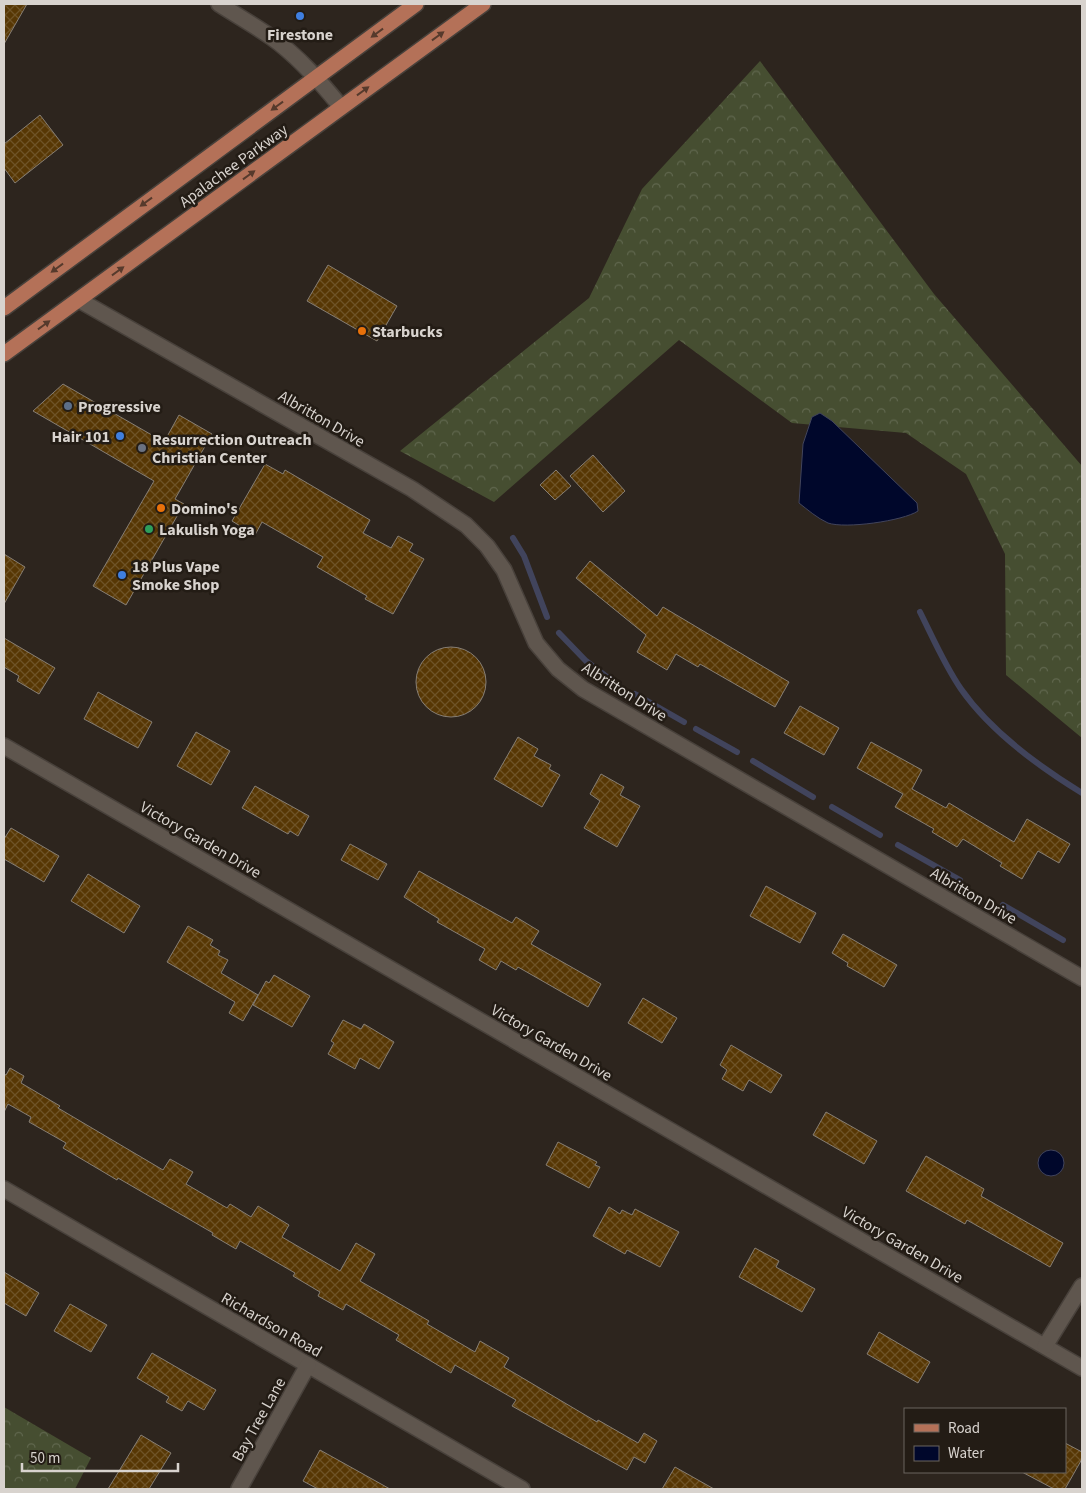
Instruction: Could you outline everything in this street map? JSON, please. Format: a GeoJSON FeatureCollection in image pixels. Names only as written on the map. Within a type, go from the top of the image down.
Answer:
{"type":"FeatureCollection","features":[{"type":"Feature","properties":{"kind":"main road","name":"Apalachee Parkway"},"geometry":{"type":"LineString","coordinates":[[4,308],[416,4]]}},
{"type":"Feature","properties":{"kind":"main road","name":"Apalachee Parkway"},"geometry":{"type":"LineString","coordinates":[[4,354],[483,4]]}},
{"type":"Feature","properties":{"kind":"street"},"geometry":{"type":"LineString","coordinates":[[219,4],[271,37],[316,77],[341,107]]}},
{"type":"Feature","properties":{"kind":"street","name":"Albritton Drive"},"geometry":{"type":"LineString","coordinates":[[79,300],[412,489],[466,525],[487,546],[504,570],[536,643],[558,669],[583,689],[1082,978]]}},
{"type":"Feature","properties":{"kind":"street","name":"Victory Garden Drive"},"geometry":{"type":"LineString","coordinates":[[4,746],[1082,1368]]}},
{"type":"Feature","properties":{"kind":"street","name":"Richardson Road"},"geometry":{"type":"LineString","coordinates":[[4,1189],[522,1489]]}},
{"type":"Feature","properties":{"kind":"street"},"geometry":{"type":"LineString","coordinates":[[1045,1346],[1082,1286]]}},
{"type":"Feature","properties":{"kind":"street","name":"Bay Tree Lane"},"geometry":{"type":"LineString","coordinates":[[239,1489],[308,1365]]}},
{"type":"Feature","properties":{"kind":"green space"},"geometry":{"type":"Polygon","coordinates":[[[760,61],[934,294],[1082,466],[1082,738],[1006,675],[1005,554],[966,474],[906,433],[792,423],[679,340],[494,502],[400,451],[589,298],[642,189],[760,61]]]}},
{"type":"Feature","properties":{"kind":"green space"},"geometry":{"type":"Polygon","coordinates":[[[4,1407],[91,1458],[75,1489],[4,1489],[4,1407]]]}},
{"type":"Feature","properties":{"kind":"water"},"geometry":{"type":"Polygon","coordinates":[[[820,413],[832,421],[917,503],[918,511],[911,515],[887,521],[836,525],[820,519],[799,503],[803,444],[812,417],[820,413]]]}},
{"type":"Feature","properties":{"kind":"water"},"geometry":{"type":"Polygon","coordinates":[[[1051,1150],[1060,1154],[1064,1163],[1060,1172],[1051,1176],[1042,1172],[1038,1163],[1042,1154],[1051,1150]]]}},
{"type":"Feature","properties":{"kind":"building"},"geometry":{"type":"Polygon","coordinates":[[[4,4],[27,4],[4,44],[4,4]]]}},
{"type":"Feature","properties":{"kind":"building"},"geometry":{"type":"Polygon","coordinates":[[[40,115],[63,145],[15,183],[4,168],[4,144],[40,115]]]}},
{"type":"Feature","properties":{"kind":"building"},"geometry":{"type":"Polygon","coordinates":[[[328,265],[397,306],[377,341],[307,301],[328,265]]]}},
{"type":"Feature","properties":{"kind":"building"},"geometry":{"type":"Polygon","coordinates":[[[63,384],[164,442],[179,415],[212,434],[175,499],[184,504],[126,605],[93,586],[154,481],[33,411],[63,384]]]}},
{"type":"Feature","properties":{"kind":"building"},"geometry":{"type":"Polygon","coordinates":[[[593,455],[625,491],[603,512],[570,476],[593,455]]]}},
{"type":"Feature","properties":{"kind":"building"},"geometry":{"type":"Polygon","coordinates":[[[265,464],[283,474],[285,470],[370,520],[363,533],[391,548],[398,536],[413,544],[409,551],[424,559],[393,614],[365,599],[367,596],[317,567],[323,557],[262,522],[255,535],[232,521],[265,464]]]}},
{"type":"Feature","properties":{"kind":"building"},"geometry":{"type":"Polygon","coordinates":[[[556,470],[571,486],[555,500],[540,485],[556,470]]]}},
{"type":"Feature","properties":{"kind":"building"},"geometry":{"type":"Polygon","coordinates":[[[4,554],[25,567],[4,604],[4,554]]]}},
{"type":"Feature","properties":{"kind":"building"},"geometry":{"type":"Polygon","coordinates":[[[590,561],[657,616],[663,607],[789,682],[775,707],[700,664],[698,667],[676,654],[667,670],[637,652],[646,635],[576,578],[590,561]]]}},
{"type":"Feature","properties":{"kind":"building"},"geometry":{"type":"Polygon","coordinates":[[[4,638],[55,668],[39,694],[17,681],[19,676],[4,667],[4,638]]]}},
{"type":"Feature","properties":{"kind":"building"},"geometry":{"type":"Polygon","coordinates":[[[451,647],[464,650],[476,657],[483,669],[486,682],[483,695],[476,707],[464,714],[451,717],[438,714],[426,707],[419,695],[416,682],[419,669],[426,657],[438,650],[451,647]]]}},
{"type":"Feature","properties":{"kind":"building"},"geometry":{"type":"Polygon","coordinates":[[[98,692],[152,722],[138,748],[84,719],[98,692]]]}},
{"type":"Feature","properties":{"kind":"building"},"geometry":{"type":"Polygon","coordinates":[[[800,706],[839,728],[824,755],[784,733],[800,706]]]}},
{"type":"Feature","properties":{"kind":"building"},"geometry":{"type":"Polygon","coordinates":[[[196,732],[230,751],[211,785],[177,766],[196,732]]]}},
{"type":"Feature","properties":{"kind":"building"},"geometry":{"type":"Polygon","coordinates":[[[518,737],[538,749],[534,756],[551,765],[549,769],[560,775],[542,807],[494,779],[518,737]]]}},
{"type":"Feature","properties":{"kind":"building"},"geometry":{"type":"Polygon","coordinates":[[[871,742],[922,770],[912,789],[946,808],[949,803],[1014,842],[1027,819],[1070,844],[1059,863],[1038,851],[1022,879],[1000,866],[1002,863],[963,839],[957,847],[932,832],[934,829],[895,807],[903,794],[857,768],[871,742]]]}},
{"type":"Feature","properties":{"kind":"building"},"geometry":{"type":"Polygon","coordinates":[[[601,774],[624,787],[620,795],[640,806],[617,847],[584,828],[600,801],[590,794],[601,774]]]}},
{"type":"Feature","properties":{"kind":"building"},"geometry":{"type":"Polygon","coordinates":[[[255,786],[309,816],[298,836],[290,831],[288,834],[242,808],[255,786]]]}},
{"type":"Feature","properties":{"kind":"building"},"geometry":{"type":"Polygon","coordinates":[[[11,828],[59,856],[44,882],[4,859],[4,839],[11,828]]]}},
{"type":"Feature","properties":{"kind":"building"},"geometry":{"type":"Polygon","coordinates":[[[350,844],[387,864],[378,880],[341,860],[350,844]]]}},
{"type":"Feature","properties":{"kind":"building"},"geometry":{"type":"Polygon","coordinates":[[[419,871],[512,923],[516,917],[539,931],[531,944],[601,984],[588,1007],[518,967],[516,970],[501,961],[496,970],[479,960],[485,949],[437,922],[439,919],[404,897],[419,871]]]}},
{"type":"Feature","properties":{"kind":"building"},"geometry":{"type":"Polygon","coordinates":[[[88,874],[140,906],[124,933],[71,901],[88,874]]]}},
{"type":"Feature","properties":{"kind":"building"},"geometry":{"type":"Polygon","coordinates":[[[766,886],[816,913],[800,943],[750,916],[766,886]]]}},
{"type":"Feature","properties":{"kind":"building"},"geometry":{"type":"Polygon","coordinates":[[[188,926],[213,940],[210,945],[220,951],[218,955],[228,960],[221,973],[258,995],[243,1021],[229,1013],[235,1002],[167,962],[188,926]]]}},
{"type":"Feature","properties":{"kind":"building"},"geometry":{"type":"Polygon","coordinates":[[[843,934],[897,965],[884,987],[847,966],[848,963],[832,953],[843,934]]]}},
{"type":"Feature","properties":{"kind":"building"},"geometry":{"type":"Polygon","coordinates":[[[274,975],[310,996],[292,1027],[253,1005],[266,981],[269,983],[274,975]]]}},
{"type":"Feature","properties":{"kind":"building"},"geometry":{"type":"Polygon","coordinates":[[[643,998],[677,1018],[662,1043],[628,1023],[643,998]]]}},
{"type":"Feature","properties":{"kind":"building"},"geometry":{"type":"Polygon","coordinates":[[[343,1020],[361,1029],[364,1024],[394,1042],[379,1069],[360,1058],[355,1069],[328,1054],[334,1043],[331,1041],[343,1020]]]}},
{"type":"Feature","properties":{"kind":"building"},"geometry":{"type":"Polygon","coordinates":[[[731,1045],[782,1075],[771,1093],[749,1080],[743,1091],[722,1079],[727,1070],[720,1065],[731,1045]]]}},
{"type":"Feature","properties":{"kind":"building"},"geometry":{"type":"Polygon","coordinates":[[[10,1068],[24,1076],[21,1083],[60,1106],[58,1108],[163,1170],[170,1159],[193,1172],[186,1184],[227,1208],[230,1204],[251,1217],[258,1206],[289,1225],[282,1237],[340,1271],[356,1243],[375,1254],[360,1281],[429,1321],[427,1324],[475,1352],[480,1341],[509,1358],[504,1367],[597,1422],[598,1420],[638,1443],[644,1433],[657,1441],[645,1463],[634,1457],[627,1470],[512,1406],[516,1400],[455,1365],[451,1373],[396,1340],[399,1335],[346,1304],[343,1310],[318,1296],[320,1292],[293,1276],[295,1273],[240,1241],[236,1249],[212,1235],[213,1233],[118,1178],[117,1180],[63,1148],[66,1143],[29,1122],[31,1117],[8,1104],[4,1112],[4,1074],[6,1075],[10,1068]]]}},
{"type":"Feature","properties":{"kind":"building"},"geometry":{"type":"Polygon","coordinates":[[[826,1112],[877,1141],[864,1164],[813,1135],[826,1112]]]}},
{"type":"Feature","properties":{"kind":"building"},"geometry":{"type":"Polygon","coordinates":[[[558,1142],[597,1162],[595,1165],[600,1167],[589,1188],[546,1165],[558,1142]]]}},
{"type":"Feature","properties":{"kind":"building"},"geometry":{"type":"Polygon","coordinates":[[[926,1156],[984,1189],[981,1196],[1063,1243],[1050,1267],[967,1220],[965,1224],[906,1191],[926,1156]]]}},
{"type":"Feature","properties":{"kind":"building"},"geometry":{"type":"Polygon","coordinates":[[[609,1207],[620,1214],[622,1210],[632,1215],[635,1209],[679,1232],[660,1267],[627,1250],[625,1254],[593,1236],[609,1207]]]}},
{"type":"Feature","properties":{"kind":"building"},"geometry":{"type":"Polygon","coordinates":[[[755,1248],[779,1261],[776,1267],[815,1289],[802,1312],[739,1277],[755,1248]]]}},
{"type":"Feature","properties":{"kind":"building"},"geometry":{"type":"Polygon","coordinates":[[[4,1272],[39,1293],[26,1316],[4,1303],[4,1272]]]}},
{"type":"Feature","properties":{"kind":"building"},"geometry":{"type":"Polygon","coordinates":[[[70,1304],[107,1325],[91,1352],[54,1331],[70,1304]]]}},
{"type":"Feature","properties":{"kind":"building"},"geometry":{"type":"Polygon","coordinates":[[[879,1332],[930,1362],[918,1383],[867,1354],[879,1332]]]}},
{"type":"Feature","properties":{"kind":"building"},"geometry":{"type":"Polygon","coordinates":[[[152,1353],[216,1390],[204,1410],[188,1401],[182,1411],[166,1402],[169,1397],[137,1378],[152,1353]]]}},
{"type":"Feature","properties":{"kind":"building"},"geometry":{"type":"Polygon","coordinates":[[[141,1435],[171,1453],[149,1489],[108,1489],[141,1435]]]}},
{"type":"Feature","properties":{"kind":"building"},"geometry":{"type":"Polygon","coordinates":[[[1066,1444],[1082,1452],[1082,1459],[1065,1489],[1054,1489],[1024,1473],[1066,1473],[1066,1444]]]}},
{"type":"Feature","properties":{"kind":"building"},"geometry":{"type":"Polygon","coordinates":[[[320,1450],[390,1489],[318,1489],[303,1481],[320,1450]]]}},
{"type":"Feature","properties":{"kind":"building"},"geometry":{"type":"Polygon","coordinates":[[[675,1467],[714,1489],[662,1489],[675,1467]]]}},
{"type":"Feature","properties":{"kind":"waterway"},"geometry":{"type":"LineString","coordinates":[[513,538],[524,556],[547,617]]}},
{"type":"Feature","properties":{"kind":"waterway"},"geometry":{"type":"LineString","coordinates":[[920,612],[950,671],[961,689],[986,720],[1032,760],[1082,793]]}},
{"type":"Feature","properties":{"kind":"waterway"},"geometry":{"type":"LineString","coordinates":[[559,633],[586,661],[612,681]]}},
{"type":"Feature","properties":{"kind":"waterway"},"geometry":{"type":"LineString","coordinates":[[635,694],[684,722]]}},
{"type":"Feature","properties":{"kind":"waterway"},"geometry":{"type":"LineString","coordinates":[[696,729],[737,752]]}},
{"type":"Feature","properties":{"kind":"waterway"},"geometry":{"type":"LineString","coordinates":[[753,761],[813,797]]}},
{"type":"Feature","properties":{"kind":"waterway"},"geometry":{"type":"LineString","coordinates":[[832,807],[880,835]]}},
{"type":"Feature","properties":{"kind":"waterway"},"geometry":{"type":"LineString","coordinates":[[898,845],[960,880]]}},
{"type":"Feature","properties":{"kind":"waterway"},"geometry":{"type":"LineString","coordinates":[[1003,905],[1063,940]]}},
{"type":"Feature","properties":{"kind":"place","name":"Firestone"},"geometry":{"type":"Point","coordinates":[300,16]}},
{"type":"Feature","properties":{"kind":"place","name":"Starbucks"},"geometry":{"type":"Point","coordinates":[362,331]}},
{"type":"Feature","properties":{"kind":"place","name":"Progressive"},"geometry":{"type":"Point","coordinates":[68,406]}},
{"type":"Feature","properties":{"kind":"place","name":"Hair 101"},"geometry":{"type":"Point","coordinates":[120,436]}},
{"type":"Feature","properties":{"kind":"place","name":"Resurrection Outreach Christian Center"},"geometry":{"type":"Point","coordinates":[142,448]}},
{"type":"Feature","properties":{"kind":"place","name":"Domino's"},"geometry":{"type":"Point","coordinates":[161,508]}},
{"type":"Feature","properties":{"kind":"place","name":"Lakulish Yoga"},"geometry":{"type":"Point","coordinates":[149,529]}},
{"type":"Feature","properties":{"kind":"place","name":"18 Plus Vape Smoke Shop"},"geometry":{"type":"Point","coordinates":[122,575]}}]}
